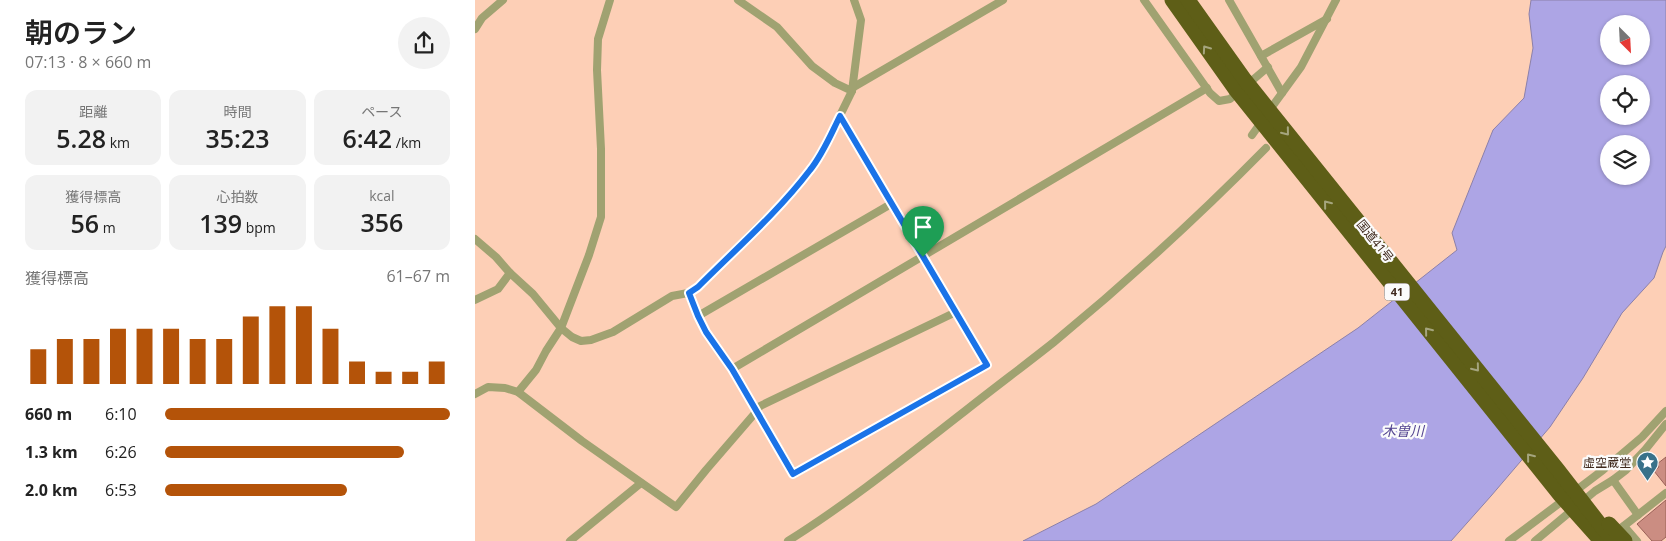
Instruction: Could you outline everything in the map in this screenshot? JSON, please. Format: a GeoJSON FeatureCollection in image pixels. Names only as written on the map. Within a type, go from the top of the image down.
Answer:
{"type":"FeatureCollection","features":[{"type":"Feature","properties":{"kind":"highway","name":"国道41号"},"geometry":{"type":"LineString","coordinates":[[1171,0],[1558,470],[1613,541]]}},
{"type":"Feature","properties":{"kind":"highway","name":"国道41号"},"geometry":{"type":"LineString","coordinates":[[1188,0],[1223,50],[1240,84],[1561,495],[1603,541]]}},
{"type":"Feature","properties":{"kind":"highway"},"geometry":{"type":"LineString","coordinates":[[1198,0],[1219,36],[1223,50]]}},
{"type":"Feature","properties":{"kind":"highway"},"geometry":{"type":"LineString","coordinates":[[1558,470],[1625,533]]}},
{"type":"Feature","properties":{"kind":"highway"},"geometry":{"type":"LineString","coordinates":[[1561,495],[1593,541]]}},
{"type":"Feature","properties":{"kind":"street"},"geometry":{"type":"LineString","coordinates":[[475,28],[503,0]]}},
{"type":"Feature","properties":{"kind":"street"},"geometry":{"type":"LineString","coordinates":[[518,392],[536,370],[546,350],[561,328],[601,218],[601,149],[597,70],[598,39],[610,0]]}},
{"type":"Feature","properties":{"kind":"street"},"geometry":{"type":"LineString","coordinates":[[738,0],[777,27],[812,66],[835,83],[852,90]]}},
{"type":"Feature","properties":{"kind":"street"},"geometry":{"type":"LineString","coordinates":[[475,239],[533,294],[561,328],[572,337],[581,341],[591,340],[613,332],[672,296],[689,293],[698,287],[783,202],[811,169],[826,144],[852,90],[861,20],[854,0]]}},
{"type":"Feature","properties":{"kind":"street"},"geometry":{"type":"LineString","coordinates":[[852,90],[1003,0]]}},
{"type":"Feature","properties":{"kind":"street"},"geometry":{"type":"LineString","coordinates":[[1144,0],[1207,88],[1219,101],[1230,99],[1268,67]]}},
{"type":"Feature","properties":{"kind":"street"},"geometry":{"type":"LineString","coordinates":[[1229,0],[1282,93]]}},
{"type":"Feature","properties":{"kind":"street"},"geometry":{"type":"LineString","coordinates":[[1252,135],[1301,68],[1336,0]]}},
{"type":"Feature","properties":{"kind":"street"},"geometry":{"type":"LineString","coordinates":[[1261,56],[1327,19]]}},
{"type":"Feature","properties":{"kind":"street"},"geometry":{"type":"LineString","coordinates":[[732,369],[1207,88]]}},
{"type":"Feature","properties":{"kind":"street"},"geometry":{"type":"LineString","coordinates":[[689,293],[706,332],[732,369],[793,474],[987,365],[840,116]]}},
{"type":"Feature","properties":{"kind":"street"},"geometry":{"type":"LineString","coordinates":[[788,541],[874,482],[1055,341],[1207,208],[1266,148]]}},
{"type":"Feature","properties":{"kind":"street"},"geometry":{"type":"LineString","coordinates":[[698,316],[891,204]]}},
{"type":"Feature","properties":{"kind":"street"},"geometry":{"type":"LineString","coordinates":[[475,300],[498,289],[510,273]]}},
{"type":"Feature","properties":{"kind":"street"},"geometry":{"type":"LineString","coordinates":[[475,394],[488,387],[505,388],[518,392],[582,441],[676,508],[705,470],[760,406],[956,312]]}},
{"type":"Feature","properties":{"kind":"street"},"geometry":{"type":"LineString","coordinates":[[1509,541],[1603,470],[1642,437],[1666,411]]}},
{"type":"Feature","properties":{"kind":"street"},"geometry":{"type":"LineString","coordinates":[[1535,541],[1595,491],[1626,470],[1666,424]]}},
{"type":"Feature","properties":{"kind":"street"},"geometry":{"type":"LineString","coordinates":[[1613,480],[1638,515]]}},
{"type":"Feature","properties":{"kind":"street"},"geometry":{"type":"LineString","coordinates":[[570,541],[641,483]]}},
{"type":"Feature","properties":{"kind":"street"},"geometry":{"type":"LineString","coordinates":[[1603,541],[1625,533],[1638,515],[1666,493]]}},
{"type":"Feature","properties":{"kind":"street"},"geometry":{"type":"LineString","coordinates":[[1625,533],[1637,541]]}},
{"type":"Feature","properties":{"kind":"water","name":"木曽川"},"geometry":{"type":"Polygon","coordinates":[[[1531,0],[1666,0],[1666,246],[1654,278],[1622,313],[1583,378],[1550,427],[1451,541],[1023,541],[1096,504],[1358,328],[1457,250],[1452,233],[1493,130],[1524,98],[1533,48],[1529,14],[1531,0]]]}},
{"type":"Feature","properties":{"kind":"building"},"geometry":{"type":"Polygon","coordinates":[[[1666,457],[1666,486],[1654,471],[1659,467],[1657,464],[1666,457]]]}},
{"type":"Feature","properties":{"kind":"building"},"geometry":{"type":"Polygon","coordinates":[[[1666,500],[1666,537],[1661,541],[1652,541],[1637,524],[1666,500]]]}},
{"type":"Feature","properties":{"kind":"place","name":"虚空蔵堂"},"geometry":{"type":"Point","coordinates":[1647,482]}},
{"type":"Feature","properties":{"kind":"route"},"geometry":{"type":"LineString","coordinates":[[840,116],[923,257],[987,365],[793,474],[732,369],[706,332],[689,293],[698,287],[783,202],[811,169],[840,116]]}}]}
